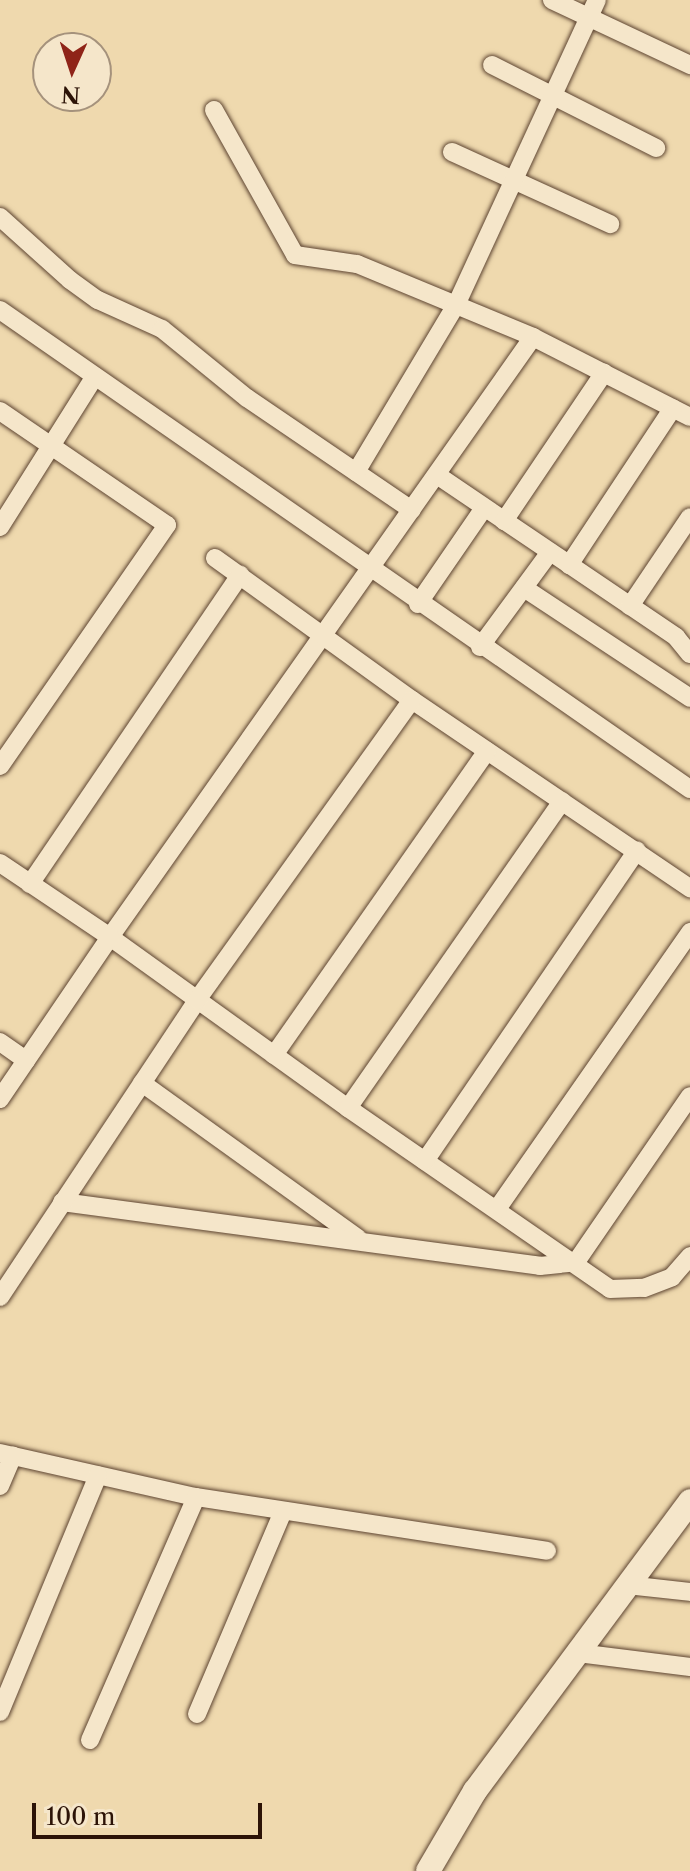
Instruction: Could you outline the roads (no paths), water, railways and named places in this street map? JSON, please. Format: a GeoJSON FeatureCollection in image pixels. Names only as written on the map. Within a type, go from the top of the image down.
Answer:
{"type":"FeatureCollection","features":[{"type":"Feature","properties":{"kind":"street"},"geometry":{"type":"LineString","coordinates":[[552,0],[593,8],[690,65]]}},
{"type":"Feature","properties":{"kind":"street"},"geometry":{"type":"LineString","coordinates":[[356,472],[456,305],[593,8]]}},
{"type":"Feature","properties":{"kind":"street"},"geometry":{"type":"LineString","coordinates":[[492,65],[656,148]]}},
{"type":"Feature","properties":{"kind":"street"},"geometry":{"type":"LineString","coordinates":[[214,110],[295,255],[357,264],[533,337],[690,417]]}},
{"type":"Feature","properties":{"kind":"street"},"geometry":{"type":"LineString","coordinates":[[452,152],[610,224]]}},
{"type":"Feature","properties":{"kind":"street"},"geometry":{"type":"LineString","coordinates":[[0,217],[70,280],[98,300],[162,329],[247,398],[412,510]]}},
{"type":"Feature","properties":{"kind":"street"},"geometry":{"type":"LineString","coordinates":[[0,310],[369,571],[690,789]]}},
{"type":"Feature","properties":{"kind":"street"},"geometry":{"type":"LineString","coordinates":[[0,1099],[110,937],[533,337]]}},
{"type":"Feature","properties":{"kind":"street"},"geometry":{"type":"LineString","coordinates":[[504,521],[604,373]]}},
{"type":"Feature","properties":{"kind":"street"},"geometry":{"type":"LineString","coordinates":[[0,527],[95,376]]}},
{"type":"Feature","properties":{"kind":"street"},"geometry":{"type":"LineString","coordinates":[[569,565],[673,408]]}},
{"type":"Feature","properties":{"kind":"street"},"geometry":{"type":"LineString","coordinates":[[0,411],[167,525],[0,766]]}},
{"type":"Feature","properties":{"kind":"street"},"geometry":{"type":"LineString","coordinates":[[437,475],[630,606],[689,650]]}},
{"type":"Feature","properties":{"kind":"street"},"geometry":{"type":"LineString","coordinates":[[418,604],[484,508]]}},
{"type":"Feature","properties":{"kind":"street"},"geometry":{"type":"LineString","coordinates":[[630,606],[690,517]]}},
{"type":"Feature","properties":{"kind":"street"},"geometry":{"type":"LineString","coordinates":[[480,647],[550,552]]}},
{"type":"Feature","properties":{"kind":"street"},"geometry":{"type":"LineString","coordinates":[[215,558],[412,700],[690,888]]}},
{"type":"Feature","properties":{"kind":"street"},"geometry":{"type":"LineString","coordinates":[[30,884],[240,575]]}},
{"type":"Feature","properties":{"kind":"street"},"geometry":{"type":"LineString","coordinates":[[524,588],[690,698]]}},
{"type":"Feature","properties":{"kind":"street"},"geometry":{"type":"LineString","coordinates":[[0,1297],[197,1000],[412,700]]}},
{"type":"Feature","properties":{"kind":"street"},"geometry":{"type":"LineString","coordinates":[[274,1055],[487,751]]}},
{"type":"Feature","properties":{"kind":"street"},"geometry":{"type":"LineString","coordinates":[[348,1108],[562,801]]}},
{"type":"Feature","properties":{"kind":"street"},"geometry":{"type":"LineString","coordinates":[[425,1161],[637,850]]}},
{"type":"Feature","properties":{"kind":"street"},"geometry":{"type":"LineString","coordinates":[[0,863],[110,937],[348,1108],[576,1262],[610,1289],[622,1291],[672,1277],[690,1256]]}},
{"type":"Feature","properties":{"kind":"street"},"geometry":{"type":"LineString","coordinates":[[497,1209],[690,932]]}},
{"type":"Feature","properties":{"kind":"street"},"geometry":{"type":"LineString","coordinates":[[0,1042],[26,1060]]}},
{"type":"Feature","properties":{"kind":"street"},"geometry":{"type":"LineString","coordinates":[[142,1083],[360,1240]]}},
{"type":"Feature","properties":{"kind":"street"},"geometry":{"type":"LineString","coordinates":[[62,1202],[540,1266],[576,1262],[690,1096]]}},
{"type":"Feature","properties":{"kind":"street"},"geometry":{"type":"LineString","coordinates":[[0,1486],[6,1454],[196,1497],[547,1551]]}},
{"type":"Feature","properties":{"kind":"street"},"geometry":{"type":"LineString","coordinates":[[0,1712],[98,1475]]}},
{"type":"Feature","properties":{"kind":"street"},"geometry":{"type":"LineString","coordinates":[[90,1740],[196,1497]]}},
{"type":"Feature","properties":{"kind":"street"},"geometry":{"type":"LineString","coordinates":[[197,1714],[283,1511]]}},
{"type":"Feature","properties":{"kind":"street"},"geometry":{"type":"LineString","coordinates":[[428,1871],[475,1791],[627,1585],[686,1513]]}},
{"type":"Feature","properties":{"kind":"street"},"geometry":{"type":"LineString","coordinates":[[627,1585],[690,1592]]}},
{"type":"Feature","properties":{"kind":"street"},"geometry":{"type":"LineString","coordinates":[[578,1653],[690,1667]]}}]}
